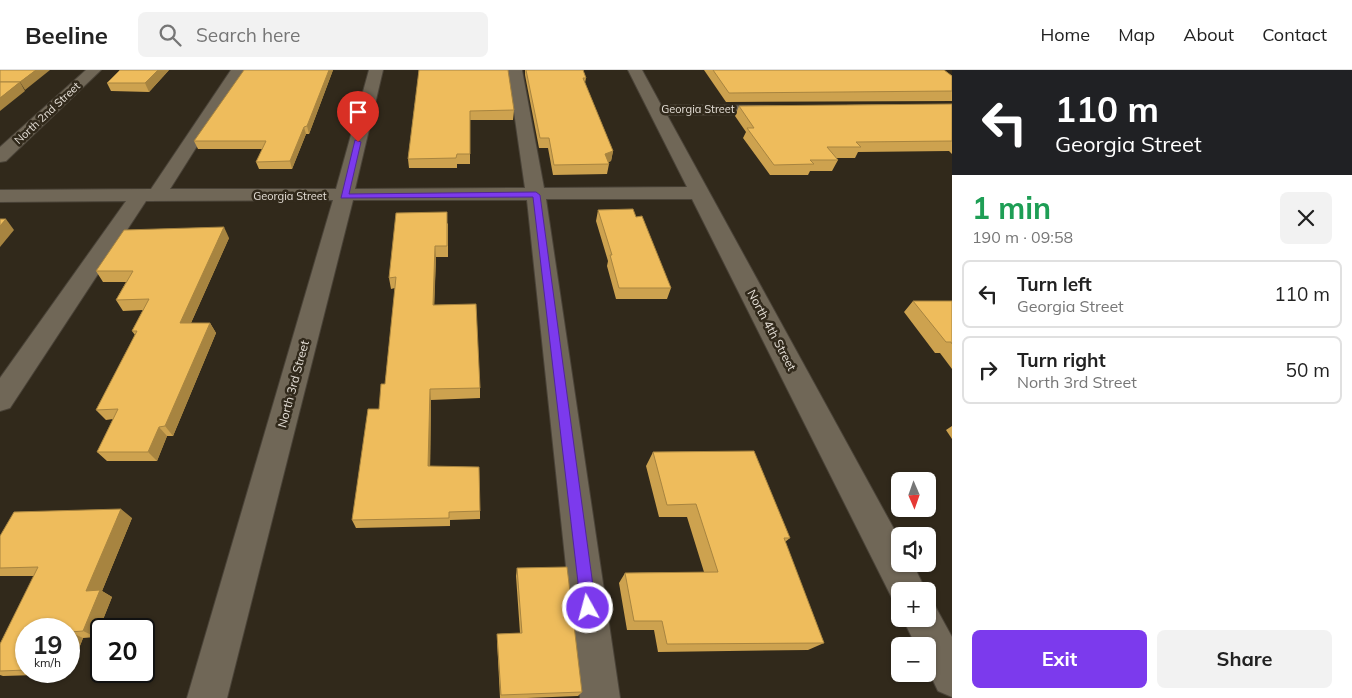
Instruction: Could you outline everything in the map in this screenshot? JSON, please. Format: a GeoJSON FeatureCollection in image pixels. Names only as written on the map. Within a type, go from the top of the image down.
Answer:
{"type":"FeatureCollection","features":[{"type":"Feature","properties":{"kind":"street","name":"North 2nd Street"},"geometry":{"type":"LineString","coordinates":[[0,157],[94,70]]}},
{"type":"Feature","properties":{"kind":"street"},"geometry":{"type":"LineString","coordinates":[[0,400],[238,70]]}},
{"type":"Feature","properties":{"kind":"street","name":"North 3rd Street"},"geometry":{"type":"LineString","coordinates":[[207,698],[344,196],[376,70]]}},
{"type":"Feature","properties":{"kind":"street"},"geometry":{"type":"LineString","coordinates":[[516,70],[536,195],[600,698]]}},
{"type":"Feature","properties":{"kind":"street","name":"North 4th Street"},"geometry":{"type":"LineString","coordinates":[[635,70],[654,110],[700,193],[903,582]]}},
{"type":"Feature","properties":{"kind":"street","name":"Georgia Street"},"geometry":{"type":"LineString","coordinates":[[654,110],[793,108]]}},
{"type":"Feature","properties":{"kind":"street","name":"Georgia Street"},"geometry":{"type":"LineString","coordinates":[[0,196],[700,193]]}},
{"type":"Feature","properties":{"kind":"street"},"geometry":{"type":"LineString","coordinates":[[926,627],[952,677]]}},
{"type":"Feature","properties":{"kind":"building"},"geometry":{"type":"Polygon","coordinates":[[[0,70],[36,70],[20,82],[0,82],[0,70]]]}},
{"type":"Feature","properties":{"kind":"building"},"geometry":{"type":"Polygon","coordinates":[[[120,70],[158,70],[145,83],[107,83],[120,70]]]}},
{"type":"Feature","properties":{"kind":"building"},"geometry":{"type":"Polygon","coordinates":[[[244,70],[329,70],[307,126],[304,127],[290,161],[256,162],[266,141],[194,141],[244,70]]]}},
{"type":"Feature","properties":{"kind":"building"},"geometry":{"type":"Polygon","coordinates":[[[419,70],[508,70],[514,110],[470,111],[470,154],[457,154],[456,158],[408,159],[419,70]]]}},
{"type":"Feature","properties":{"kind":"building"},"geometry":{"type":"Polygon","coordinates":[[[526,70],[583,70],[586,78],[583,78],[613,151],[605,154],[609,164],[554,165],[549,138],[540,138],[526,70]]]}},
{"type":"Feature","properties":{"kind":"building"},"geometry":{"type":"Polygon","coordinates":[[[713,70],[944,70],[952,76],[952,91],[729,93],[713,70]]]}},
{"type":"Feature","properties":{"kind":"building"},"geometry":{"type":"Polygon","coordinates":[[[0,82],[20,82],[0,98],[0,82]]]}},
{"type":"Feature","properties":{"kind":"building"},"geometry":{"type":"Polygon","coordinates":[[[952,104],[952,141],[856,142],[861,147],[827,147],[838,160],[810,160],[814,164],[774,165],[747,128],[754,128],[739,106],[952,104]]]}},
{"type":"Feature","properties":{"kind":"building"},"geometry":{"type":"Polygon","coordinates":[[[633,209],[636,217],[642,216],[671,288],[619,288],[610,255],[612,255],[598,210],[633,209]]]}},
{"type":"Feature","properties":{"kind":"building"},"geometry":{"type":"Polygon","coordinates":[[[447,212],[447,246],[435,246],[433,305],[476,304],[480,388],[430,389],[428,466],[479,467],[480,511],[449,512],[449,518],[352,520],[368,409],[379,409],[381,384],[385,384],[396,277],[389,278],[396,213],[447,212]]]}},
{"type":"Feature","properties":{"kind":"building"},"geometry":{"type":"Polygon","coordinates":[[[0,219],[6,219],[0,226],[0,219]]]}},
{"type":"Feature","properties":{"kind":"building"},"geometry":{"type":"Polygon","coordinates":[[[224,227],[180,323],[210,323],[165,426],[159,427],[148,452],[97,452],[118,409],[96,410],[137,331],[132,331],[149,299],[116,300],[133,271],[96,271],[124,230],[224,227]]]}},
{"type":"Feature","properties":{"kind":"building"},"geometry":{"type":"Polygon","coordinates":[[[913,301],[952,301],[952,344],[951,342],[946,342],[913,301]]]}},
{"type":"Feature","properties":{"kind":"building"},"geometry":{"type":"Polygon","coordinates":[[[754,451],[790,538],[784,538],[824,643],[667,644],[662,621],[634,621],[625,573],[718,572],[696,504],[667,505],[653,452],[754,451]]]}},
{"type":"Feature","properties":{"kind":"building"},"geometry":{"type":"Polygon","coordinates":[[[121,509],[86,591],[100,590],[83,631],[80,631],[80,618],[15,618],[15,670],[0,671],[0,644],[38,567],[0,568],[0,536],[14,512],[121,509]]]}},
{"type":"Feature","properties":{"kind":"building"},"geometry":{"type":"Polygon","coordinates":[[[567,567],[582,692],[501,695],[497,634],[522,633],[517,568],[567,567]]]}},
{"type":"Feature","properties":{"kind":"route"},"geometry":{"type":"LineString","coordinates":[[358,142],[344,196],[536,195],[588,608]]}}]}
